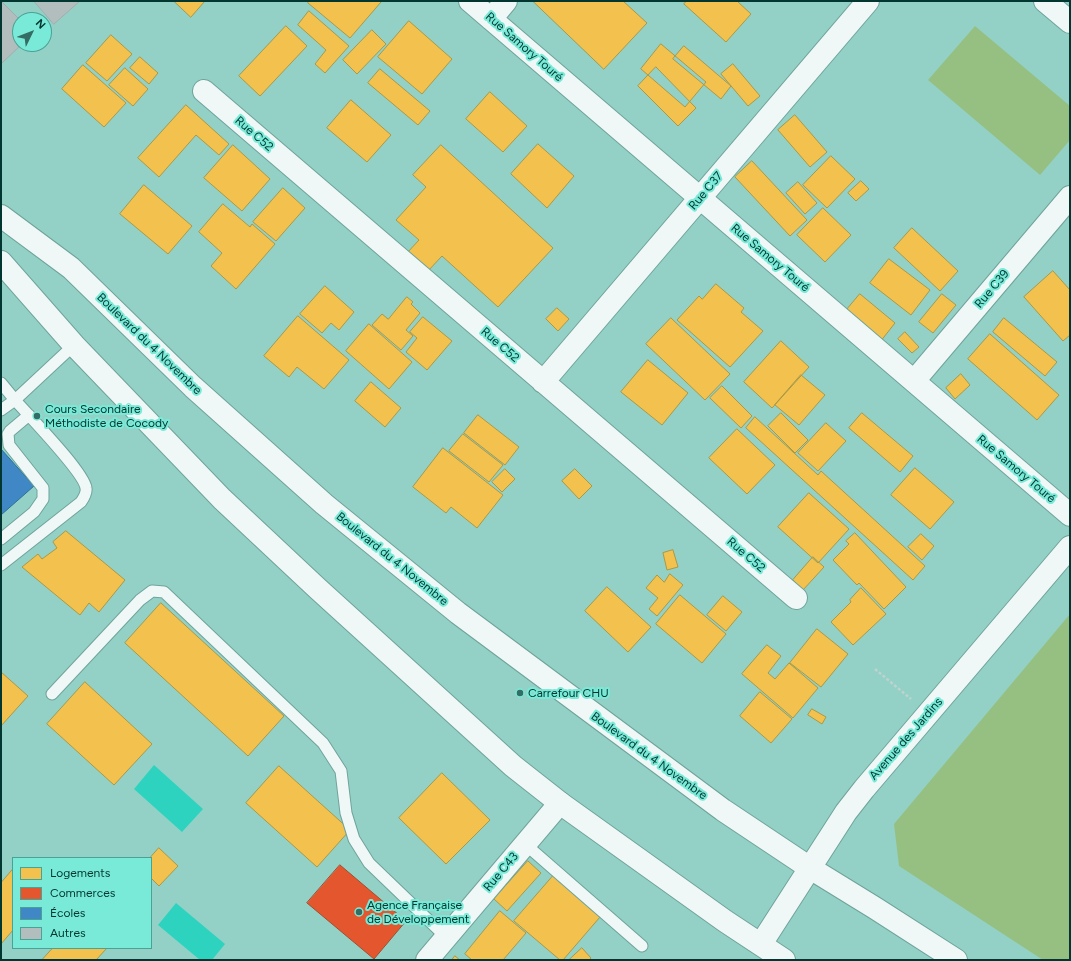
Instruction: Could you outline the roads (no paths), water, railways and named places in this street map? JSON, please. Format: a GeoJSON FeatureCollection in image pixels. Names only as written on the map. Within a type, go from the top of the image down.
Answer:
{"type":"FeatureCollection","features":[{"type":"Feature","properties":{"kind":"main road","name":"Rue Samory Touré"},"geometry":{"type":"LineString","coordinates":[[470,1],[1070,515]]}},
{"type":"Feature","properties":{"kind":"main road"},"geometry":{"type":"LineString","coordinates":[[491,19],[506,1]]}},
{"type":"Feature","properties":{"kind":"main road","name":"Rue C37"},"geometry":{"type":"LineString","coordinates":[[543,382],[868,1]]}},
{"type":"Feature","properties":{"kind":"main road"},"geometry":{"type":"LineString","coordinates":[[1045,1],[1070,22]]}},
{"type":"Feature","properties":{"kind":"main road","name":"Rue C52"},"geometry":{"type":"LineString","coordinates":[[204,92],[796,598]]}},
{"type":"Feature","properties":{"kind":"main road","name":"Rue C39"},"geometry":{"type":"LineString","coordinates":[[914,381],[1070,197]]}},
{"type":"Feature","properties":{"kind":"main road","name":"Boulevard du 4 Novembre"},"geometry":{"type":"LineString","coordinates":[[1,216],[71,268],[193,387],[282,467],[324,504],[452,608],[723,810],[810,868],[956,960]]}},
{"type":"Feature","properties":{"kind":"main road"},"geometry":{"type":"LineString","coordinates":[[1,262],[74,345],[222,499],[300,573],[513,766],[560,803],[725,921],[784,960]]}},
{"type":"Feature","properties":{"kind":"main road","name":"Avenue des Jardins"},"geometry":{"type":"LineString","coordinates":[[761,944],[846,812],[1070,547]]}},
{"type":"Feature","properties":{"kind":"main road","name":"Rue C43"},"geometry":{"type":"LineString","coordinates":[[427,960],[560,803]]}},
{"type":"Feature","properties":{"kind":"lane"},"geometry":{"type":"LineString","coordinates":[[1,410],[15,400],[74,345]]}},
{"type":"Feature","properties":{"kind":"lane"},"geometry":{"type":"LineString","coordinates":[[1,383],[79,473],[86,488],[81,502],[1,565]]}},
{"type":"Feature","properties":{"kind":"lane"},"geometry":{"type":"LineString","coordinates":[[1,539],[34,512],[43,499],[43,488],[9,445],[8,434],[10,431],[29,415]]}},
{"type":"Feature","properties":{"kind":"lane"},"geometry":{"type":"LineString","coordinates":[[52,694],[140,600],[152,591],[164,592],[323,743],[341,771],[346,813],[354,839],[370,863],[446,937]]}},
{"type":"Feature","properties":{"kind":"lane"},"geometry":{"type":"LineString","coordinates":[[525,844],[642,946]]}},
{"type":"Feature","properties":{"kind":"place","name":"Cours Secondaire Méthodiste de Cocody"},"geometry":{"type":"Point","coordinates":[37,416]}},
{"type":"Feature","properties":{"kind":"place","name":"Carrefour CHU"},"geometry":{"type":"Point","coordinates":[520,693]}},
{"type":"Feature","properties":{"kind":"place","name":"Agence Française de Développement"},"geometry":{"type":"Point","coordinates":[359,912]}}]}
